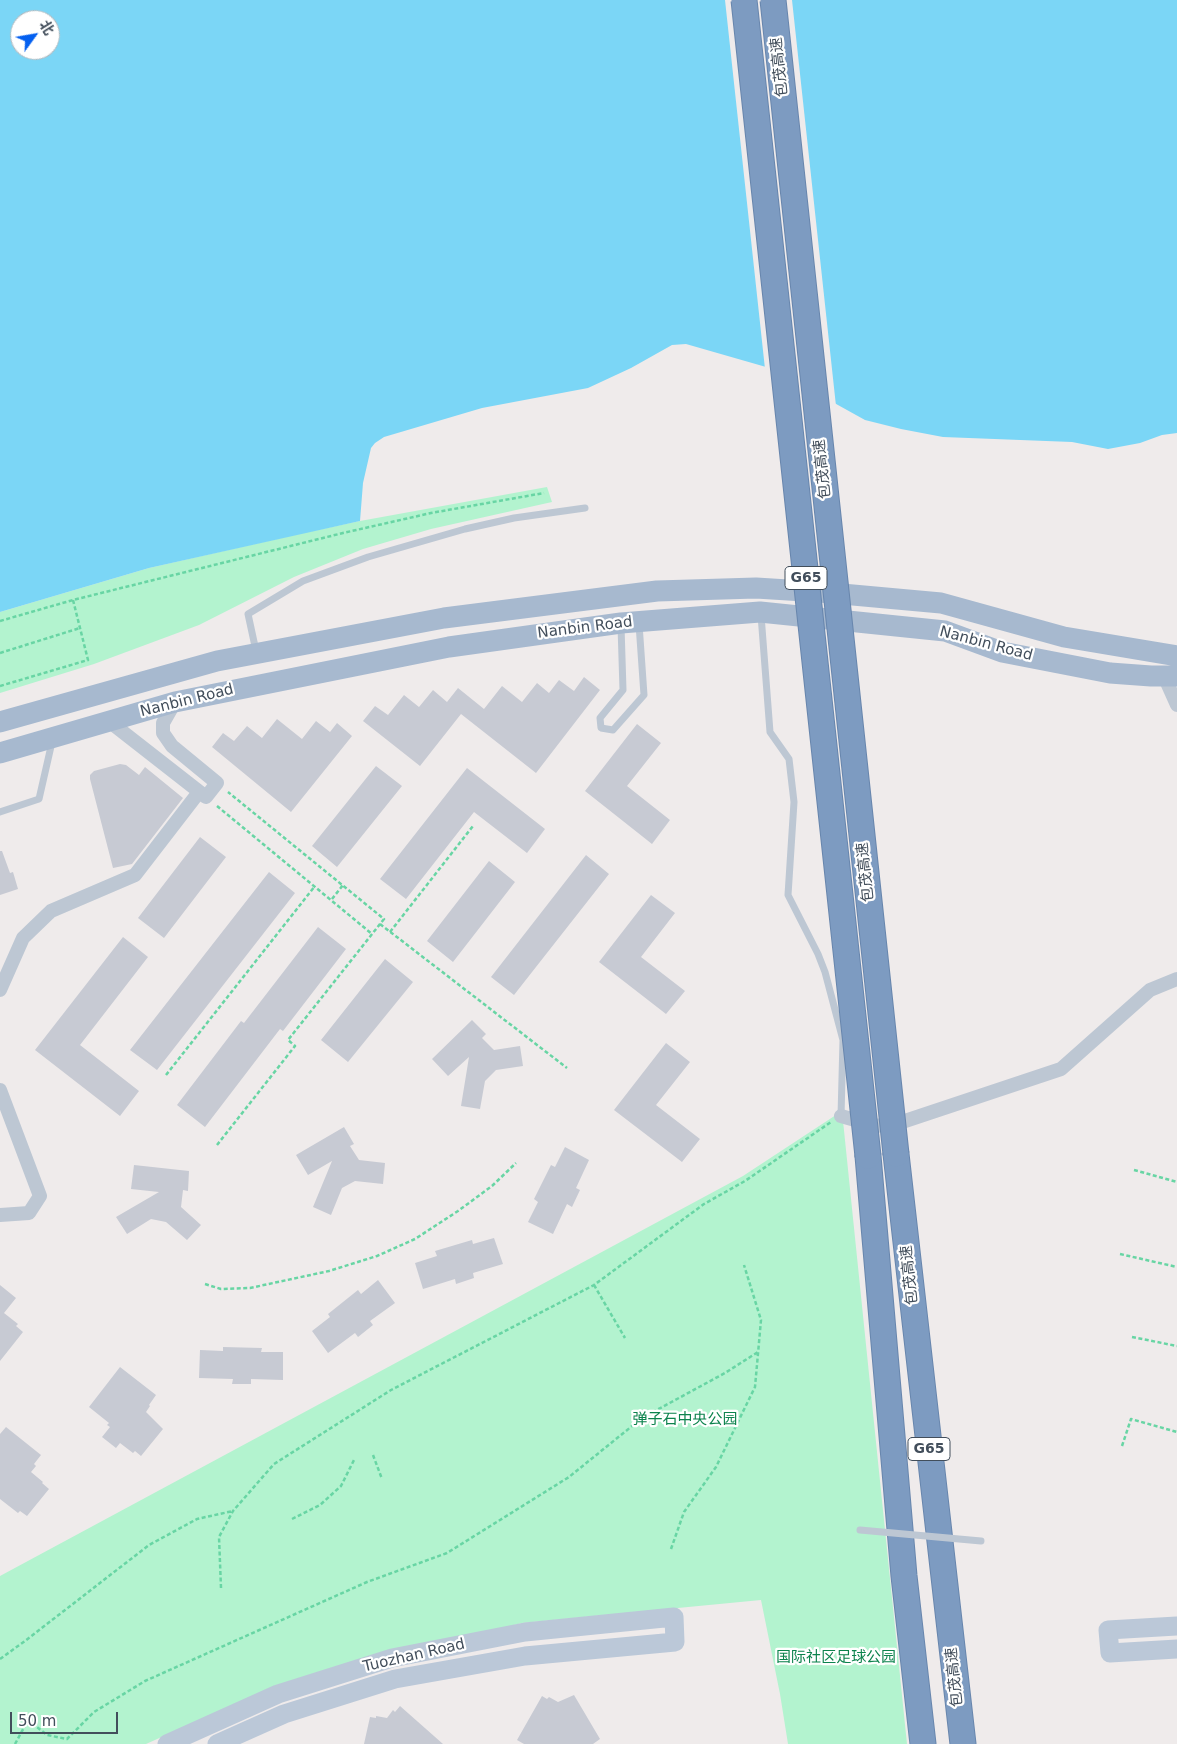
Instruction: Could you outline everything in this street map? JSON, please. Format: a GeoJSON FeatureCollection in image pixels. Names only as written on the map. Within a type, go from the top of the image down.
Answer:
{"type":"FeatureCollection","features":[{"type":"Feature","properties":{"kind":"highway","name":"包茂高速"},"geometry":{"type":"LineString","coordinates":[[744,0],[868,1156],[904,1576],[923,1744]]}},
{"type":"Feature","properties":{"kind":"highway","name":"包茂高速"},"geometry":{"type":"LineString","coordinates":[[773,0],[896,1154],[963,1744]]}},
{"type":"Feature","properties":{"kind":"main road","name":"Nanbin Road"},"geometry":{"type":"LineString","coordinates":[[0,722],[217,661],[444,618],[657,591],[756,588],[941,603],[1064,637],[1177,656]]}},
{"type":"Feature","properties":{"kind":"main road","name":"Nanbin Road"},"geometry":{"type":"LineString","coordinates":[[0,753],[174,702],[449,647],[630,622],[760,612],[945,631],[1002,652],[1110,673],[1171,676]]}},
{"type":"Feature","properties":{"kind":"main road","name":"Tuozhan Road"},"geometry":{"type":"LineString","coordinates":[[167,1744],[278,1694],[392,1658],[525,1632],[674,1617],[675,1642],[524,1656],[395,1679],[284,1714],[217,1744]]}},
{"type":"Feature","properties":{"kind":"main road"},"geometry":{"type":"LineString","coordinates":[[1177,1626],[1108,1630],[1110,1653],[1177,1649]]}},
{"type":"Feature","properties":{"kind":"street"},"geometry":{"type":"LineString","coordinates":[[1171,676],[1177,705]]}},
{"type":"Feature","properties":{"kind":"street"},"geometry":{"type":"LineString","coordinates":[[0,990],[24,938],[52,911],[135,875],[203,794],[217,783],[172,746],[163,733],[163,723],[174,702]]}},
{"type":"Feature","properties":{"kind":"street"},"geometry":{"type":"LineString","coordinates":[[110,722],[203,794]]}},
{"type":"Feature","properties":{"kind":"street"},"geometry":{"type":"LineString","coordinates":[[841,1116],[876,1126],[902,1122],[1061,1068],[1150,990],[1177,979]]}},
{"type":"Feature","properties":{"kind":"street"},"geometry":{"type":"LineString","coordinates":[[0,1090],[40,1196],[29,1213],[0,1215]]}},
{"type":"Feature","properties":{"kind":"lane"},"geometry":{"type":"LineString","coordinates":[[257,654],[248,614],[303,581],[368,557],[465,529],[514,518],[585,508]]}},
{"type":"Feature","properties":{"kind":"lane"},"geometry":{"type":"LineString","coordinates":[[760,612],[770,732],[789,759],[794,802],[788,895],[825,972],[843,1040],[841,1116]]}},
{"type":"Feature","properties":{"kind":"lane"},"geometry":{"type":"LineString","coordinates":[[630,622],[644,695],[613,730],[601,728],[600,718],[623,690],[630,622]]}},
{"type":"Feature","properties":{"kind":"lane"},"geometry":{"type":"LineString","coordinates":[[0,812],[38,799],[53,738]]}},
{"type":"Feature","properties":{"kind":"lane"},"geometry":{"type":"LineString","coordinates":[[860,1530],[981,1540]]}},
{"type":"Feature","properties":{"kind":"path"},"geometry":{"type":"LineString","coordinates":[[0,621],[73,600],[342,533],[431,513],[544,493]]}},
{"type":"Feature","properties":{"kind":"path"},"geometry":{"type":"LineString","coordinates":[[0,686],[88,660],[73,600]]}},
{"type":"Feature","properties":{"kind":"path"},"geometry":{"type":"LineString","coordinates":[[0,653],[80,628]]}},
{"type":"Feature","properties":{"kind":"path"},"geometry":{"type":"LineString","coordinates":[[217,783],[384,919],[288,1040],[295,1046],[217,1145]]}},
{"type":"Feature","properties":{"kind":"path"},"geometry":{"type":"LineString","coordinates":[[203,794],[372,934]]}},
{"type":"Feature","properties":{"kind":"path"},"geometry":{"type":"LineString","coordinates":[[390,932],[474,826]]}},
{"type":"Feature","properties":{"kind":"path"},"geometry":{"type":"LineString","coordinates":[[332,900],[343,885]]}},
{"type":"Feature","properties":{"kind":"path"},"geometry":{"type":"LineString","coordinates":[[166,1074],[315,886]]}},
{"type":"Feature","properties":{"kind":"path"},"geometry":{"type":"LineString","coordinates":[[380,924],[567,1068]]}},
{"type":"Feature","properties":{"kind":"path"},"geometry":{"type":"LineString","coordinates":[[221,1588],[219,1537],[233,1510],[274,1464],[391,1390],[594,1285],[704,1204],[745,1181],[841,1116]]}},
{"type":"Feature","properties":{"kind":"path"},"geometry":{"type":"LineString","coordinates":[[205,1284],[221,1289],[250,1288],[329,1271],[377,1256],[415,1239],[492,1186],[516,1163]]}},
{"type":"Feature","properties":{"kind":"path"},"geometry":{"type":"LineString","coordinates":[[1134,1170],[1177,1182]]}},
{"type":"Feature","properties":{"kind":"path"},"geometry":{"type":"LineString","coordinates":[[1120,1254],[1177,1268]]}},
{"type":"Feature","properties":{"kind":"path"},"geometry":{"type":"LineString","coordinates":[[671,1549],[684,1512],[716,1467],[755,1388],[760,1320],[744,1265]]}},
{"type":"Feature","properties":{"kind":"path"},"geometry":{"type":"LineString","coordinates":[[594,1285],[626,1338]]}},
{"type":"Feature","properties":{"kind":"path"},"geometry":{"type":"LineString","coordinates":[[1132,1337],[1177,1346]]}},
{"type":"Feature","properties":{"kind":"path"},"geometry":{"type":"LineString","coordinates":[[15,1744],[28,1720],[47,1735],[67,1739],[94,1712],[145,1681],[367,1582],[447,1553],[570,1477],[642,1418],[725,1373],[758,1352]]}},
{"type":"Feature","properties":{"kind":"path"},"geometry":{"type":"LineString","coordinates":[[1122,1446],[1131,1419],[1177,1432]]}},
{"type":"Feature","properties":{"kind":"path"},"geometry":{"type":"LineString","coordinates":[[372,1455],[382,1479]]}},
{"type":"Feature","properties":{"kind":"path"},"geometry":{"type":"LineString","coordinates":[[292,1519],[320,1505],[341,1486],[355,1458]]}},
{"type":"Feature","properties":{"kind":"path"},"geometry":{"type":"LineString","coordinates":[[0,1659],[149,1545],[197,1519],[233,1510]]}},
{"type":"Feature","properties":{"kind":"green space"},"geometry":{"type":"Polygon","coordinates":[[[547,487],[552,502],[431,529],[363,549],[294,577],[199,625],[94,664],[0,693],[0,612],[149,568],[360,521],[547,487]]]}},
{"type":"Feature","properties":{"kind":"green space","name":"弹子石中央公园"},"geometry":{"type":"Polygon","coordinates":[[[842,1111],[907,1744],[788,1744],[761,1600],[522,1623],[271,1688],[146,1744],[0,1744],[0,1576],[743,1176],[842,1111]]]}},
{"type":"Feature","properties":{"kind":"water"},"geometry":{"type":"Polygon","coordinates":[[[0,0],[1177,0],[1177,433],[1108,449],[1072,442],[943,437],[865,420],[773,369],[686,344],[672,345],[631,368],[588,388],[482,408],[384,437],[371,448],[363,483],[360,521],[149,568],[0,612],[0,0]]]}},
{"type":"Feature","properties":{"kind":"pier"},"geometry":{"type":"Polygon","coordinates":[[[725,0],[792,0],[836,406],[765,369],[725,0]]]}},
{"type":"Feature","properties":{"kind":"building"},"geometry":{"type":"Polygon","coordinates":[[[584,677],[600,690],[536,773],[461,714],[420,766],[363,721],[375,706],[388,715],[404,695],[419,707],[433,690],[447,702],[458,688],[484,709],[502,686],[522,702],[537,683],[549,693],[559,680],[574,691],[584,677]]]}},
{"type":"Feature","properties":{"kind":"building"},"geometry":{"type":"Polygon","coordinates":[[[277,719],[302,739],[316,721],[330,732],[337,723],[352,736],[291,812],[212,747],[223,733],[234,741],[247,726],[262,738],[277,719]]]}},
{"type":"Feature","properties":{"kind":"building"},"geometry":{"type":"Polygon","coordinates":[[[637,724],[661,743],[627,786],[670,820],[652,844],[585,791],[637,724]]]}},
{"type":"Feature","properties":{"kind":"building"},"geometry":{"type":"Polygon","coordinates":[[[120,764],[126,765],[139,775],[145,767],[183,798],[132,864],[113,868],[90,775],[94,771],[120,764]]]}},
{"type":"Feature","properties":{"kind":"building"},"geometry":{"type":"Polygon","coordinates":[[[376,766],[402,786],[337,867],[312,846],[376,766]]]}},
{"type":"Feature","properties":{"kind":"building"},"geometry":{"type":"Polygon","coordinates":[[[467,768],[545,829],[527,853],[474,812],[406,899],[380,879],[467,768]]]}},
{"type":"Feature","properties":{"kind":"building"},"geometry":{"type":"Polygon","coordinates":[[[200,837],[226,857],[164,938],[138,918],[200,837]]]}},
{"type":"Feature","properties":{"kind":"building"},"geometry":{"type":"Polygon","coordinates":[[[0,851],[2,851],[10,873],[13,872],[18,889],[0,895],[0,851]]]}},
{"type":"Feature","properties":{"kind":"building"},"geometry":{"type":"Polygon","coordinates":[[[586,855],[609,874],[514,995],[491,977],[586,855]]]}},
{"type":"Feature","properties":{"kind":"building"},"geometry":{"type":"Polygon","coordinates":[[[489,861],[515,882],[453,962],[427,941],[489,861]]]}},
{"type":"Feature","properties":{"kind":"building"},"geometry":{"type":"Polygon","coordinates":[[[269,872],[295,893],[157,1070],[130,1050],[269,872]]]}},
{"type":"Feature","properties":{"kind":"building"},"geometry":{"type":"Polygon","coordinates":[[[651,895],[675,913],[641,957],[685,991],[666,1014],[599,962],[651,895]]]}},
{"type":"Feature","properties":{"kind":"building"},"geometry":{"type":"Polygon","coordinates":[[[318,927],[346,949],[283,1031],[280,1029],[205,1127],[177,1105],[241,1021],[244,1023],[318,927]]]}},
{"type":"Feature","properties":{"kind":"building"},"geometry":{"type":"Polygon","coordinates":[[[123,937],[148,957],[80,1045],[139,1091],[120,1116],[35,1050],[123,937]]]}},
{"type":"Feature","properties":{"kind":"building"},"geometry":{"type":"Polygon","coordinates":[[[385,959],[413,982],[348,1062],[321,1040],[385,959]]]}},
{"type":"Feature","properties":{"kind":"building"},"geometry":{"type":"Polygon","coordinates":[[[472,1020],[486,1034],[482,1038],[494,1050],[520,1046],[523,1066],[496,1070],[485,1081],[480,1109],[461,1106],[469,1057],[448,1076],[432,1059],[472,1020]]]}},
{"type":"Feature","properties":{"kind":"building"},"geometry":{"type":"Polygon","coordinates":[[[666,1043],[690,1062],[656,1105],[700,1139],[682,1162],[614,1110],[666,1043]]]}},
{"type":"Feature","properties":{"kind":"building"},"geometry":{"type":"Polygon","coordinates":[[[344,1127],[354,1144],[350,1146],[359,1160],[385,1163],[383,1184],[355,1181],[342,1188],[331,1215],[313,1207],[332,1161],[308,1175],[296,1155],[344,1127]]]}},
{"type":"Feature","properties":{"kind":"building"},"geometry":{"type":"Polygon","coordinates":[[[565,1147],[589,1160],[576,1188],[580,1190],[572,1207],[567,1204],[553,1234],[528,1222],[538,1202],[534,1199],[551,1165],[555,1167],[565,1147]]]}},
{"type":"Feature","properties":{"kind":"building"},"geometry":{"type":"Polygon","coordinates":[[[134,1165],[189,1171],[188,1191],[183,1190],[181,1207],[201,1225],[187,1240],[166,1222],[151,1219],[127,1234],[116,1217],[159,1192],[131,1189],[134,1165]]]}},
{"type":"Feature","properties":{"kind":"building"},"geometry":{"type":"Polygon","coordinates":[[[494,1238],[503,1264],[473,1273],[474,1278],[456,1284],[455,1279],[423,1289],[415,1263],[437,1256],[435,1251],[472,1240],[473,1244],[494,1238]]]}},
{"type":"Feature","properties":{"kind":"building"},"geometry":{"type":"Polygon","coordinates":[[[378,1280],[395,1303],[370,1321],[373,1325],[358,1337],[355,1333],[328,1353],[312,1331],[330,1317],[328,1314],[358,1290],[361,1294],[378,1280]]]}},
{"type":"Feature","properties":{"kind":"building"},"geometry":{"type":"Polygon","coordinates":[[[0,1285],[16,1298],[4,1313],[18,1324],[16,1326],[23,1332],[0,1361],[0,1285]]]}},
{"type":"Feature","properties":{"kind":"building"},"geometry":{"type":"Polygon","coordinates":[[[223,1347],[262,1348],[261,1352],[283,1352],[283,1380],[251,1379],[251,1384],[232,1384],[233,1379],[199,1378],[200,1350],[223,1351],[223,1347]]]}},
{"type":"Feature","properties":{"kind":"building"},"geometry":{"type":"Polygon","coordinates":[[[120,1367],[156,1395],[146,1412],[163,1429],[141,1456],[135,1451],[133,1453],[120,1443],[116,1448],[102,1437],[110,1427],[107,1425],[109,1423],[89,1407],[120,1367]]]}},
{"type":"Feature","properties":{"kind":"building"},"geometry":{"type":"Polygon","coordinates":[[[6,1427],[41,1455],[31,1472],[49,1489],[27,1516],[20,1511],[18,1513],[0,1499],[0,1434],[6,1427]]]}},
{"type":"Feature","properties":{"kind":"building"},"geometry":{"type":"Polygon","coordinates":[[[574,1695],[600,1739],[593,1744],[524,1744],[517,1740],[542,1696],[547,1699],[549,1697],[558,1702],[574,1695]]]}},
{"type":"Feature","properties":{"kind":"building"},"geometry":{"type":"Polygon","coordinates":[[[400,1706],[443,1744],[364,1744],[370,1717],[387,1718],[393,1710],[395,1712],[400,1706]]]}},
{"type":"Feature","properties":{"kind":"park label","name":"国际社区足球公园"},"geometry":{"type":"Point","coordinates":[836,1658]}}]}
